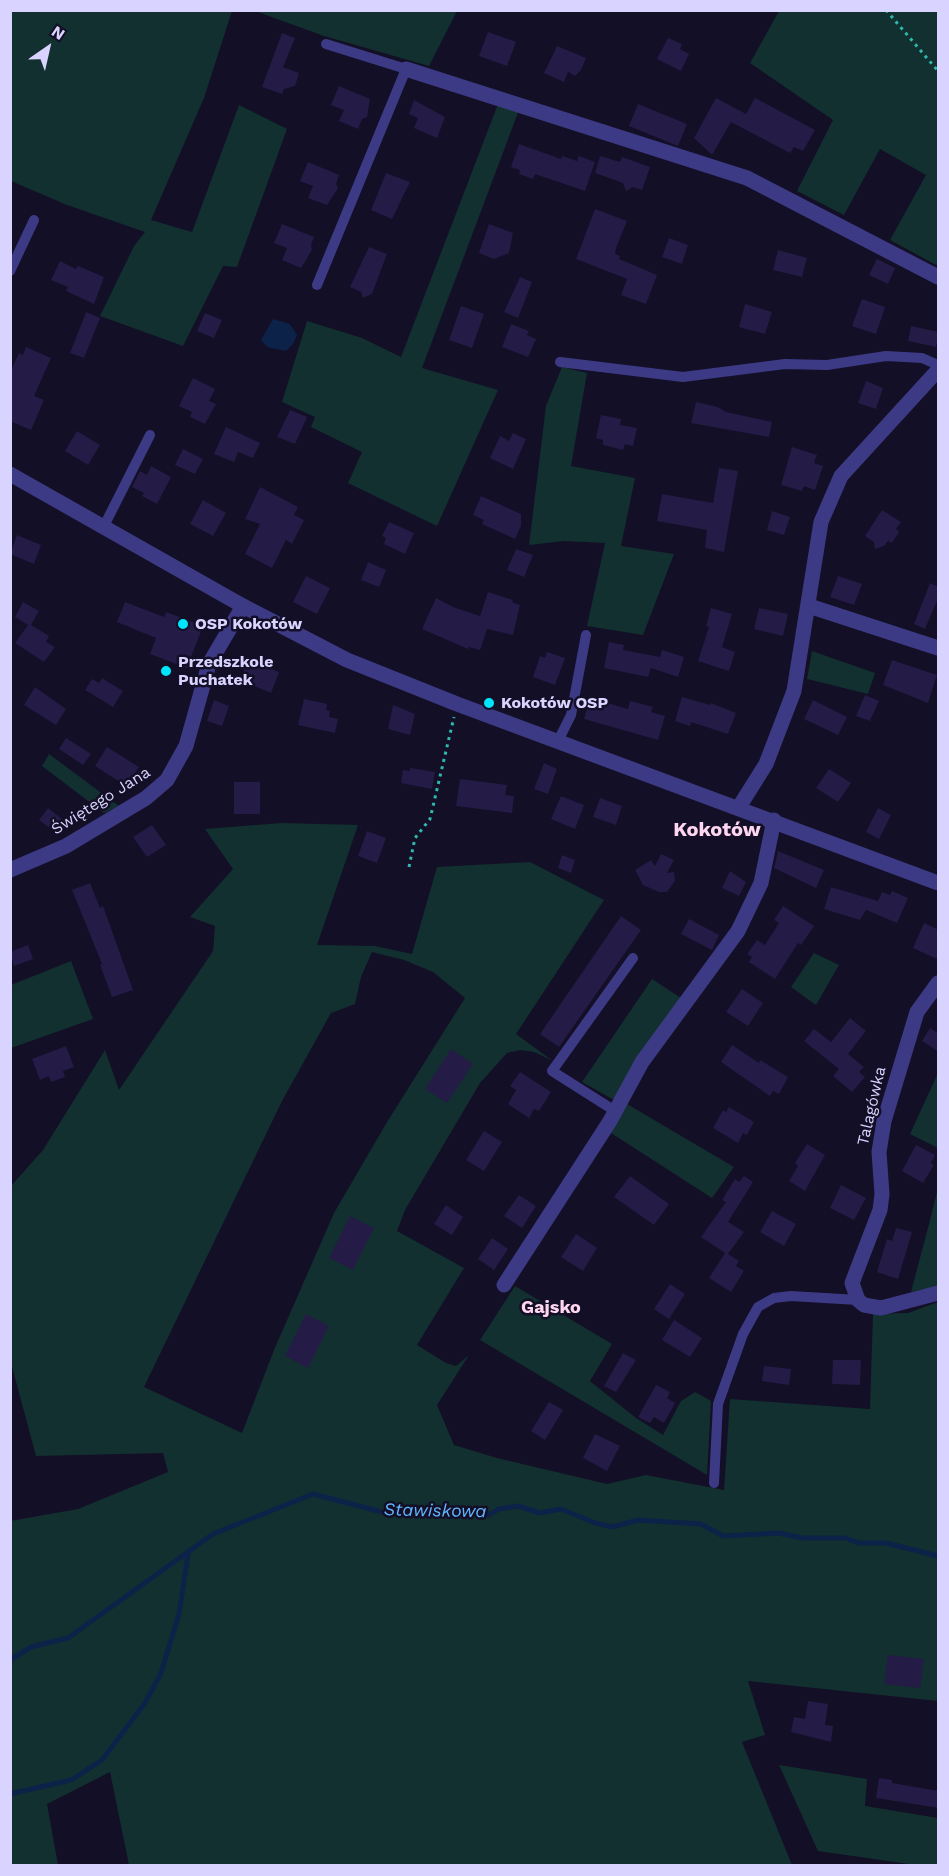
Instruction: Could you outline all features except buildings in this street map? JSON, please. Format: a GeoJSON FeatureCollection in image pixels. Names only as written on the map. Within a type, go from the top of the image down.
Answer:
{"type":"FeatureCollection","features":[{"type":"Feature","properties":{"kind":"street"},"geometry":{"type":"LineString","coordinates":[[406,69],[747,177],[939,277]]}},
{"type":"Feature","properties":{"kind":"street"},"geometry":{"type":"LineString","coordinates":[[739,807],[766,764],[783,725],[794,691],[821,522],[841,476],[939,370]]}},
{"type":"Feature","properties":{"kind":"street"},"geometry":{"type":"LineString","coordinates":[[10,474],[243,606],[347,660],[458,704],[939,883]]}},
{"type":"Feature","properties":{"kind":"street","name":"Świętego Jana"},"geometry":{"type":"LineString","coordinates":[[10,870],[76,841],[146,798],[167,780],[186,746],[209,664],[243,606]]}},
{"type":"Feature","properties":{"kind":"street"},"geometry":{"type":"LineString","coordinates":[[809,606],[939,648]]}},
{"type":"Feature","properties":{"kind":"street"},"geometry":{"type":"LineString","coordinates":[[504,1285],[615,1111],[642,1062],[738,931],[761,883],[774,820]]}},
{"type":"Feature","properties":{"kind":"street","name":"Talagówka"},"geometry":{"type":"LineString","coordinates":[[858,1300],[852,1288],[854,1273],[875,1224],[882,1199],[879,1152],[884,1121],[917,1012],[939,982]]}},
{"type":"Feature","properties":{"kind":"street"},"geometry":{"type":"LineString","coordinates":[[858,1300],[864,1305],[880,1308],[939,1293]]}},
{"type":"Feature","properties":{"kind":"lane"},"geometry":{"type":"LineString","coordinates":[[317,285],[406,69],[326,44]]}},
{"type":"Feature","properties":{"kind":"lane"},"geometry":{"type":"LineString","coordinates":[[10,271],[34,220]]}},
{"type":"Feature","properties":{"kind":"lane"},"geometry":{"type":"LineString","coordinates":[[560,362],[683,377],[785,364],[827,364],[886,356],[922,358],[939,365]]}},
{"type":"Feature","properties":{"kind":"lane"},"geometry":{"type":"LineString","coordinates":[[104,526],[150,435]]}},
{"type":"Feature","properties":{"kind":"lane"},"geometry":{"type":"LineString","coordinates":[[558,741],[571,715],[586,635]]}},
{"type":"Feature","properties":{"kind":"lane"},"geometry":{"type":"LineString","coordinates":[[615,1111],[552,1071],[633,958]]}},
{"type":"Feature","properties":{"kind":"lane"},"geometry":{"type":"LineString","coordinates":[[714,1483],[718,1404],[743,1334],[758,1307],[774,1298],[791,1296],[858,1300]]}},
{"type":"Feature","properties":{"kind":"path"},"geometry":{"type":"LineString","coordinates":[[885,10],[939,70]]}},
{"type":"Feature","properties":{"kind":"path"},"geometry":{"type":"LineString","coordinates":[[409,867],[415,838],[430,819],[458,704]]}},
{"type":"Feature","properties":{"kind":"green space"},"geometry":{"type":"Polygon","coordinates":[[[457,10],[429,66],[324,36],[255,11],[457,10]]]}},
{"type":"Feature","properties":{"kind":"green space"},"geometry":{"type":"Polygon","coordinates":[[[10,11],[232,11],[204,98],[151,220],[192,232],[239,105],[287,129],[237,267],[223,266],[183,346],[100,316],[134,246],[145,232],[67,205],[11,181],[10,11]]]}},
{"type":"Feature","properties":{"kind":"green space"},"geometry":{"type":"Polygon","coordinates":[[[779,11],[938,11],[938,266],[890,240],[926,175],[880,149],[844,215],[797,191],[833,120],[750,63],[779,11]]]}},
{"type":"Feature","properties":{"kind":"green space"},"geometry":{"type":"Polygon","coordinates":[[[498,104],[519,110],[422,368],[498,390],[437,526],[348,483],[362,452],[311,427],[315,417],[282,402],[307,321],[362,338],[401,357],[498,104]]]}},
{"type":"Feature","properties":{"kind":"green space"},"geometry":{"type":"Polygon","coordinates":[[[562,367],[587,373],[571,466],[635,478],[621,546],[674,554],[643,635],[587,626],[605,543],[564,541],[529,545],[546,406],[562,367]]]}},
{"type":"Feature","properties":{"kind":"green space"},"geometry":{"type":"Polygon","coordinates":[[[812,651],[875,673],[868,694],[807,679],[812,651]]]}},
{"type":"Feature","properties":{"kind":"green space"},"geometry":{"type":"Polygon","coordinates":[[[49,754],[119,806],[104,813],[42,766],[49,754]]]}},
{"type":"Feature","properties":{"kind":"green space"},"geometry":{"type":"Polygon","coordinates":[[[282,823],[358,825],[317,945],[375,946],[412,954],[437,867],[530,862],[604,900],[516,1034],[553,1061],[534,1052],[520,1050],[507,1053],[480,1083],[405,1210],[397,1231],[464,1268],[417,1345],[446,1363],[456,1366],[469,1355],[437,1405],[454,1445],[497,1458],[607,1484],[646,1475],[724,1490],[730,1399],[870,1409],[873,1314],[908,1313],[938,1302],[938,1701],[748,1681],[765,1735],[742,1742],[792,1865],[129,1865],[110,1772],[47,1804],[58,1865],[11,1865],[10,1521],[78,1509],[168,1472],[163,1453],[36,1456],[11,1363],[11,1186],[43,1150],[105,1050],[119,1090],[213,951],[215,926],[190,917],[233,869],[205,829],[282,823]],[[372,952],[361,977],[355,1004],[331,1013],[282,1101],[144,1387],[242,1433],[274,1350],[334,1213],[387,1122],[465,998],[433,972],[404,960],[372,952]]]}},
{"type":"Feature","properties":{"kind":"green space"},"geometry":{"type":"Polygon","coordinates":[[[814,953],[839,965],[816,1005],[791,987],[814,953]]]}},
{"type":"Feature","properties":{"kind":"green space"},"geometry":{"type":"Polygon","coordinates":[[[71,961],[93,1019],[11,1048],[11,985],[71,961]]]}},
{"type":"Feature","properties":{"kind":"green space"},"geometry":{"type":"Polygon","coordinates":[[[652,979],[681,998],[614,1100],[582,1082],[652,979]]]}},
{"type":"Feature","properties":{"kind":"green space"},"geometry":{"type":"Polygon","coordinates":[[[938,1073],[938,1148],[910,1134],[938,1073]]]}},
{"type":"Feature","properties":{"kind":"green space"},"geometry":{"type":"Polygon","coordinates":[[[627,1104],[734,1167],[712,1198],[611,1133],[627,1104]]]}},
{"type":"Feature","properties":{"kind":"green space"},"geometry":{"type":"Polygon","coordinates":[[[938,1188],[938,1286],[911,1292],[929,1224],[938,1188]]]}},
{"type":"Feature","properties":{"kind":"green space"},"geometry":{"type":"Polygon","coordinates":[[[515,1286],[612,1344],[590,1381],[636,1418],[663,1435],[681,1401],[695,1392],[711,1401],[707,1475],[480,1340],[515,1286]]]}},
{"type":"Feature","properties":{"kind":"green space"},"geometry":{"type":"Polygon","coordinates":[[[779,1765],[867,1779],[865,1806],[938,1818],[938,1865],[916,1865],[818,1851],[779,1765]]]}},
{"type":"Feature","properties":{"kind":"water"},"geometry":{"type":"Polygon","coordinates":[[[273,319],[290,324],[297,335],[293,344],[286,351],[267,347],[261,340],[273,319]]]}},
{"type":"Feature","properties":{"kind":"waterway","name":"Stawiskowa"},"geometry":{"type":"LineString","coordinates":[[10,1660],[31,1647],[68,1638],[213,1534],[313,1494],[382,1512],[461,1512],[488,1515],[499,1509],[518,1506],[540,1513],[561,1509],[595,1523],[613,1527],[638,1520],[701,1524],[723,1536],[778,1533],[803,1538],[845,1538],[859,1543],[886,1543],[938,1556]]}},
{"type":"Feature","properties":{"kind":"waterway"},"geometry":{"type":"LineString","coordinates":[[10,1794],[71,1780],[102,1760],[145,1703],[161,1673],[179,1614],[188,1554]]}},
{"type":"Feature","properties":{"kind":"place","name":"OSP Kokotów"},"geometry":{"type":"Point","coordinates":[183,624]}},
{"type":"Feature","properties":{"kind":"place","name":"Przedszkole Puchatek"},"geometry":{"type":"Point","coordinates":[166,671]}},
{"type":"Feature","properties":{"kind":"place","name":"Kokotów OSP"},"geometry":{"type":"Point","coordinates":[489,703]}},
{"type":"Feature","properties":{"kind":"district","name":"Kokotów"},"geometry":{"type":"Point","coordinates":[717,830]}},
{"type":"Feature","properties":{"kind":"district","name":"Gajsko"},"geometry":{"type":"Point","coordinates":[551,1308]}}]}
